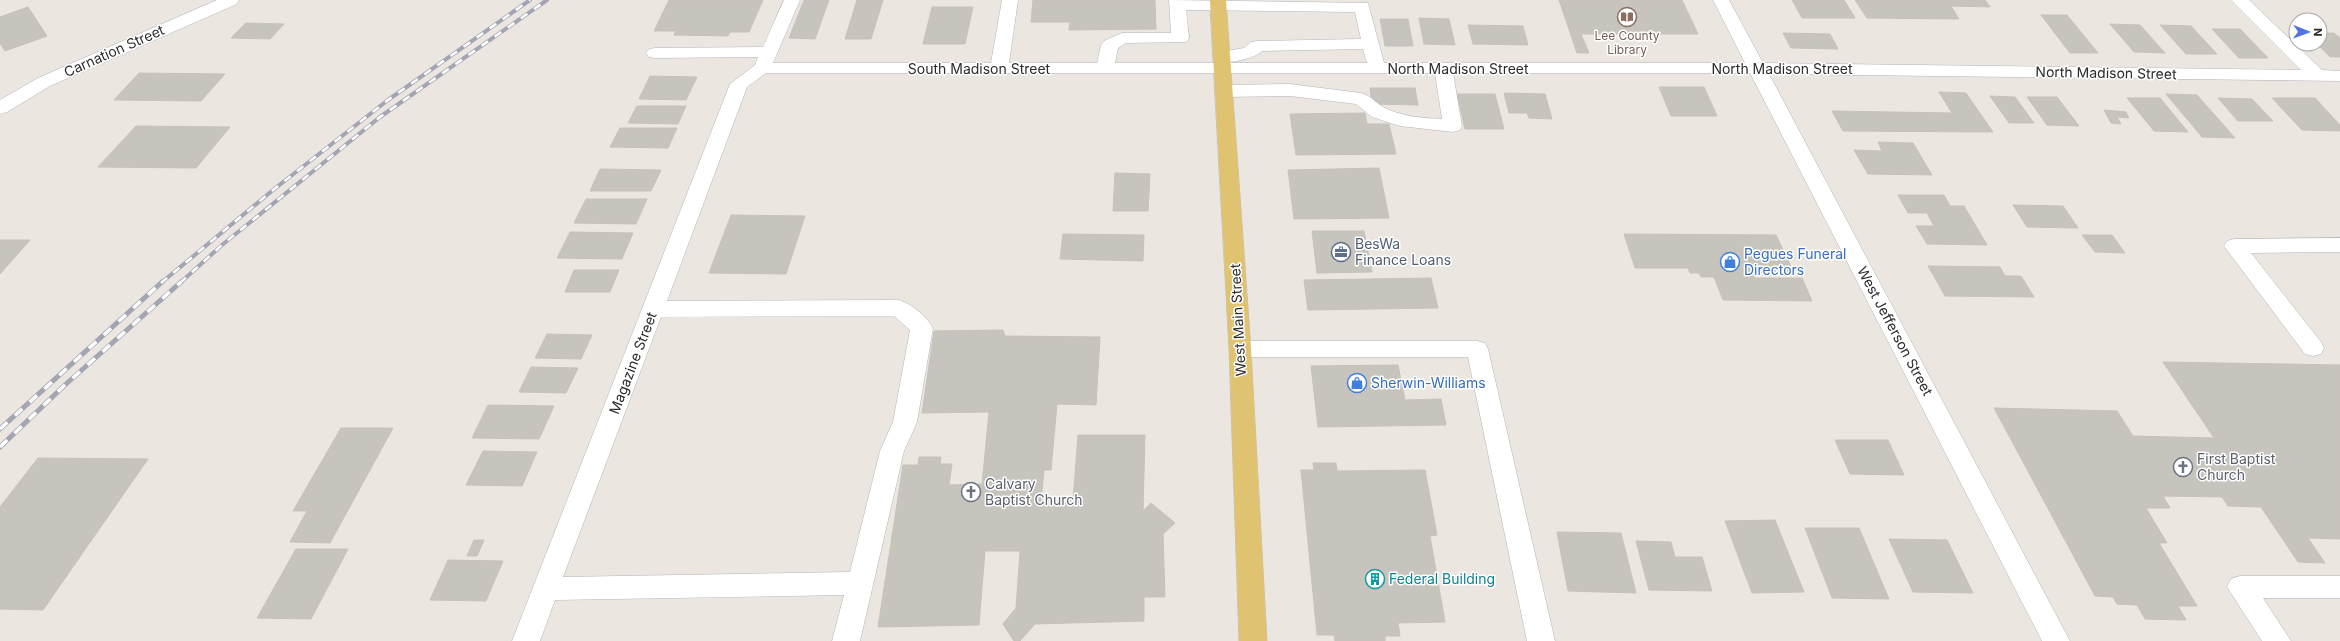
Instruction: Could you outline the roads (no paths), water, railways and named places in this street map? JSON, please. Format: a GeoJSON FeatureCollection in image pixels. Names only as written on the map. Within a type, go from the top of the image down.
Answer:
{"type":"FeatureCollection","features":[{"type":"Feature","properties":{"kind":"main road","name":"West Main Street"},"geometry":{"type":"LineString","coordinates":[[1218,3],[1240,349],[1253,641]]}},
{"type":"Feature","properties":{"kind":"street","name":"Carnation Street"},"geometry":{"type":"LineString","coordinates":[[0,108],[44,82],[231,0]]}},
{"type":"Feature","properties":{"kind":"street"},"geometry":{"type":"LineString","coordinates":[[762,68],[792,0]]}},
{"type":"Feature","properties":{"kind":"street"},"geometry":{"type":"LineString","coordinates":[[999,69],[1010,0]]}},
{"type":"Feature","properties":{"kind":"street","name":"West Jefferson Street"},"geometry":{"type":"LineString","coordinates":[[1722,0],[2056,641]]}},
{"type":"Feature","properties":{"kind":"street"},"geometry":{"type":"LineString","coordinates":[[2239,0],[2331,78]]}},
{"type":"Feature","properties":{"kind":"street"},"geometry":{"type":"LineString","coordinates":[[1105,70],[1110,45],[1122,38],[1180,38],[1177,2],[1362,7],[1377,69]]}},
{"type":"Feature","properties":{"kind":"street"},"geometry":{"type":"LineString","coordinates":[[1223,72],[1257,46],[1372,44]]}},
{"type":"Feature","properties":{"kind":"street"},"geometry":{"type":"LineString","coordinates":[[655,53],[769,52]]}},
{"type":"Feature","properties":{"kind":"street","name":"South Madison Street"},"geometry":{"type":"LineString","coordinates":[[762,68],[1223,72]]}},
{"type":"Feature","properties":{"kind":"street","name":"Magazine Street"},"geometry":{"type":"LineString","coordinates":[[526,641],[739,84],[762,68]]}},
{"type":"Feature","properties":{"kind":"street","name":"North Madison Street"},"geometry":{"type":"LineString","coordinates":[[1223,72],[1377,69],[1758,68],[2331,78]]}},
{"type":"Feature","properties":{"kind":"street"},"geometry":{"type":"LineString","coordinates":[[1223,72],[1290,90],[1361,99],[1379,113],[1407,122],[1453,126],[1443,69]]}},
{"type":"Feature","properties":{"kind":"street"},"geometry":{"type":"LineString","coordinates":[[2313,348],[2234,246],[2340,245]]}},
{"type":"Feature","properties":{"kind":"street"},"geometry":{"type":"LineString","coordinates":[[654,308],[899,308],[922,328],[904,422],[892,451],[846,641]]}},
{"type":"Feature","properties":{"kind":"street"},"geometry":{"type":"LineString","coordinates":[[1240,349],[1477,349],[1541,641]]}},
{"type":"Feature","properties":{"kind":"street"},"geometry":{"type":"LineString","coordinates":[[547,589],[860,583]]}},
{"type":"Feature","properties":{"kind":"street"},"geometry":{"type":"LineString","coordinates":[[2277,641],[2240,587],[2340,587]]}},
{"type":"Feature","properties":{"kind":"railway"},"geometry":{"type":"LineString","coordinates":[[161,283],[273,190],[388,100],[530,0]]}},
{"type":"Feature","properties":{"kind":"railway"},"geometry":{"type":"LineString","coordinates":[[180,283],[222,245],[380,117],[547,0]]}},
{"type":"Feature","properties":{"kind":"railway"},"geometry":{"type":"LineString","coordinates":[[0,429],[162,282]]}},
{"type":"Feature","properties":{"kind":"railway"},"geometry":{"type":"LineString","coordinates":[[0,447],[66,384],[181,282]]}},
{"type":"Feature","properties":{"kind":"place","name":"Lee County Library"},"geometry":{"type":"Point","coordinates":[1627,17]}},
{"type":"Feature","properties":{"kind":"place","name":"BesWa Finance Loans"},"geometry":{"type":"Point","coordinates":[1341,252]}},
{"type":"Feature","properties":{"kind":"place","name":"Pegues Funeral Directors"},"geometry":{"type":"Point","coordinates":[1730,262]}},
{"type":"Feature","properties":{"kind":"place","name":"Sherwin-Williams"},"geometry":{"type":"Point","coordinates":[1357,383]}},
{"type":"Feature","properties":{"kind":"place","name":"First Baptist Church"},"geometry":{"type":"Point","coordinates":[2183,467]}},
{"type":"Feature","properties":{"kind":"place","name":"Calvary Baptist Church"},"geometry":{"type":"Point","coordinates":[971,492]}},
{"type":"Feature","properties":{"kind":"place","name":"Federal Building"},"geometry":{"type":"Point","coordinates":[1375,579]}}]}
